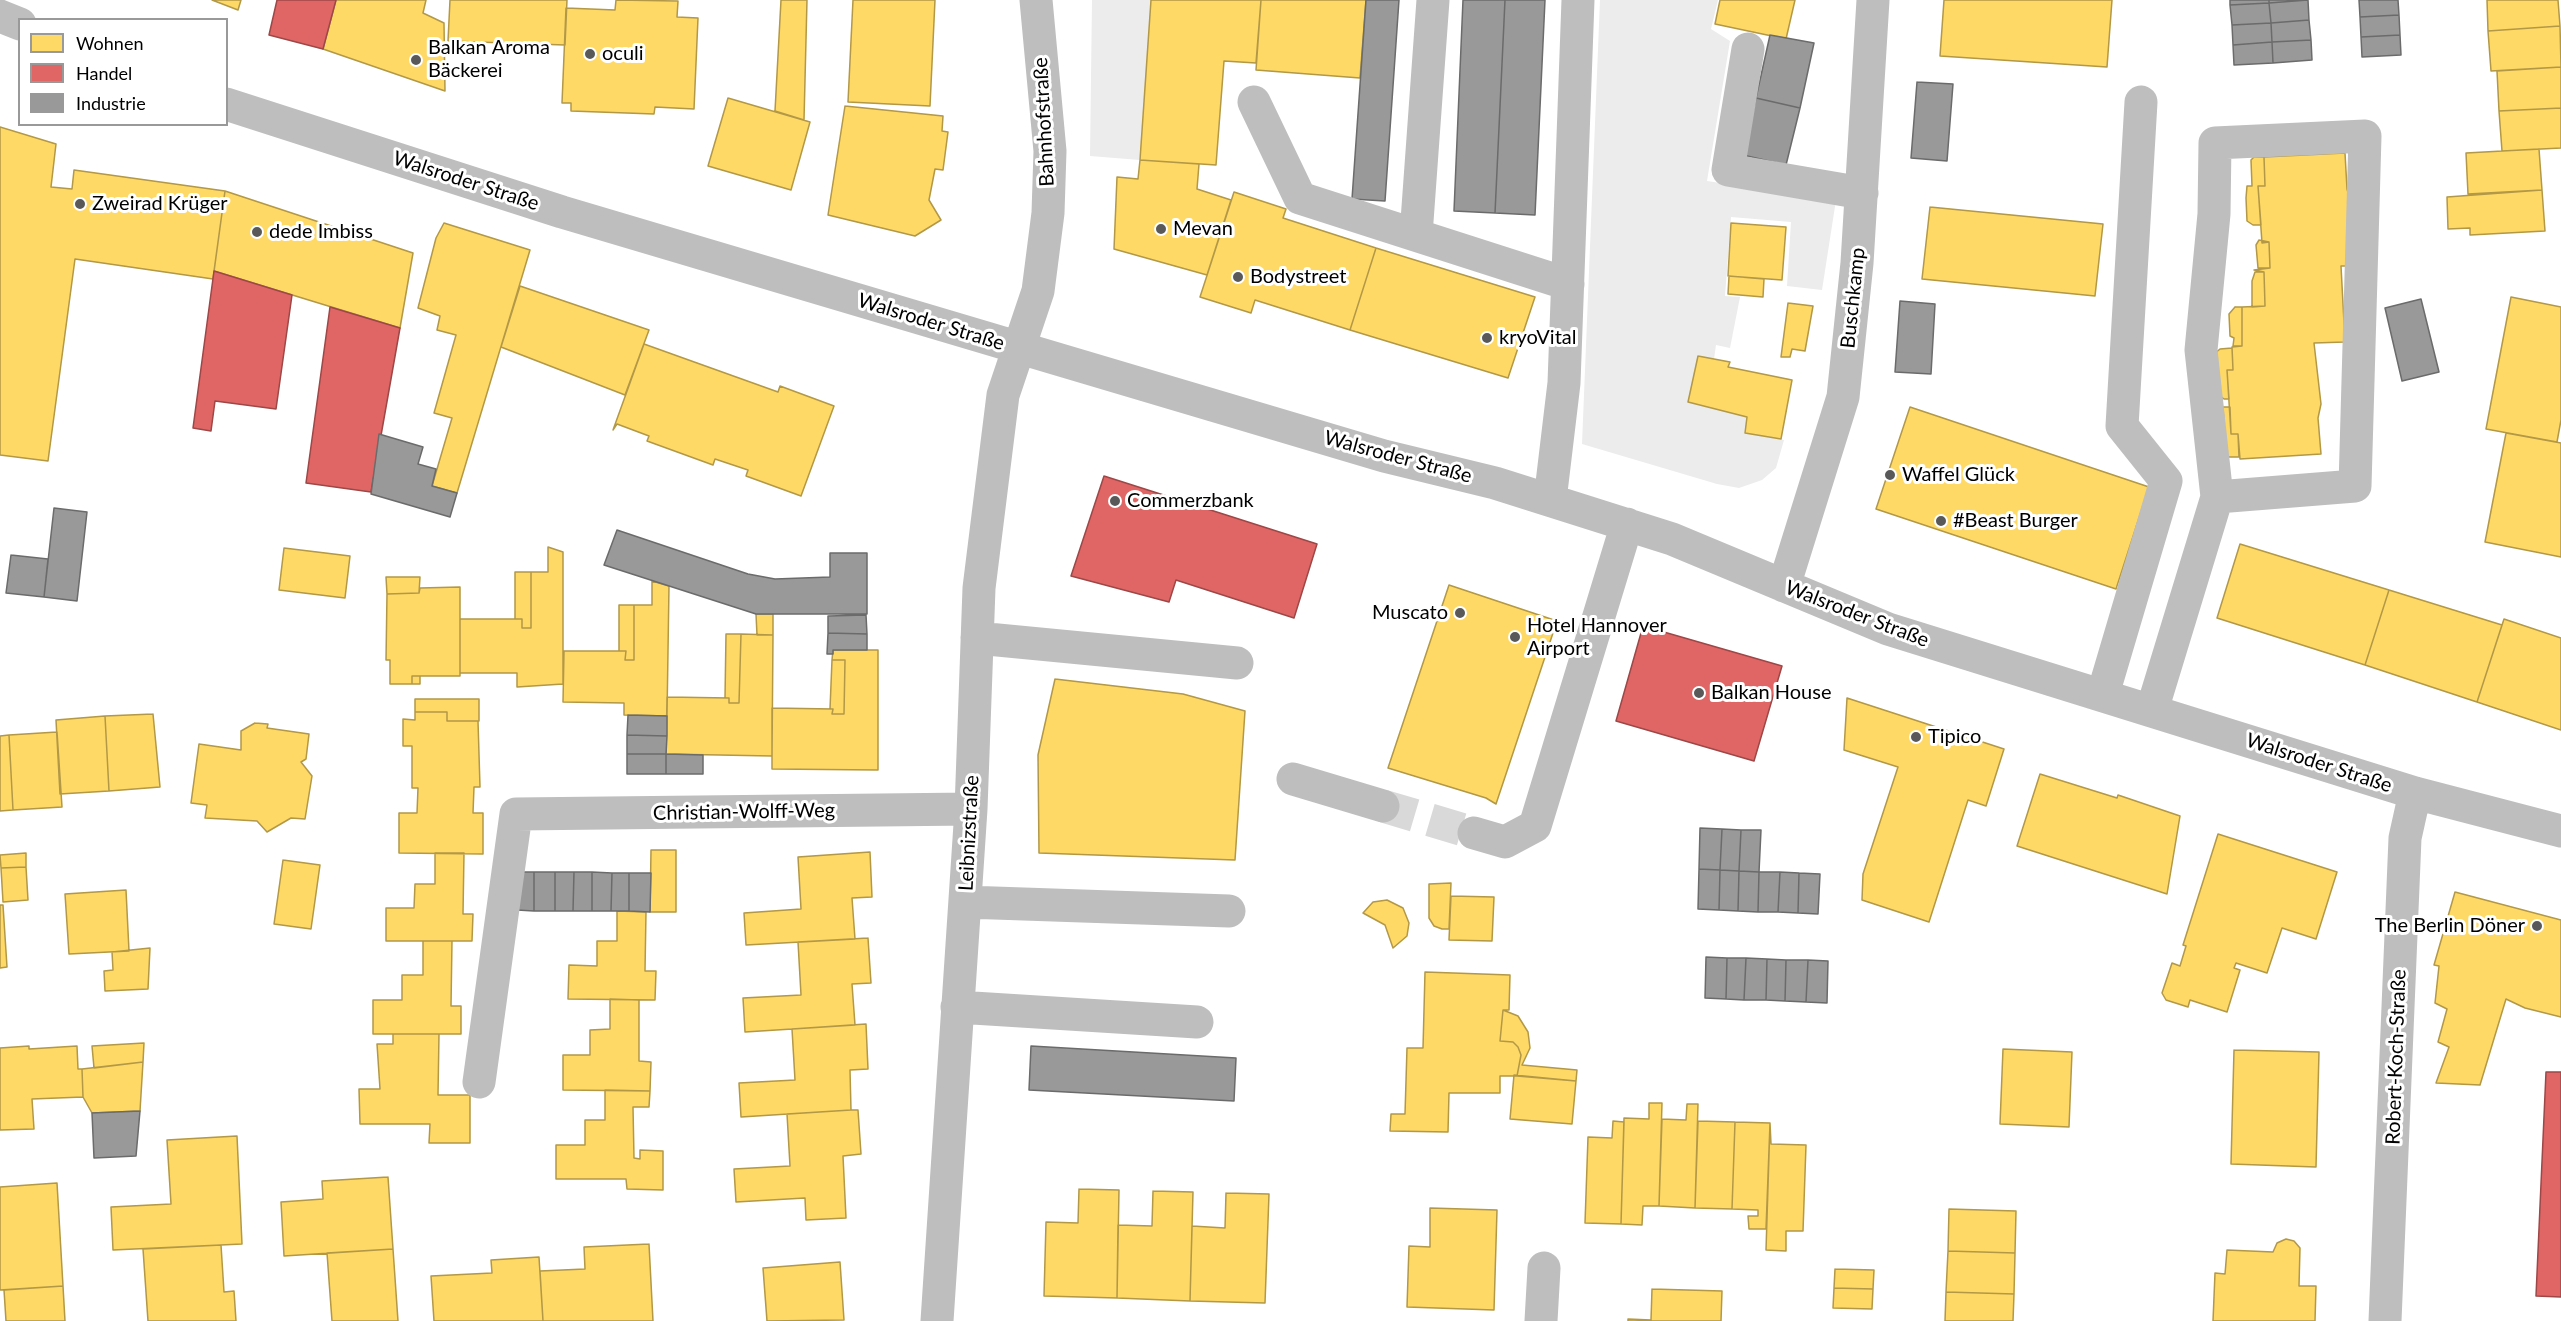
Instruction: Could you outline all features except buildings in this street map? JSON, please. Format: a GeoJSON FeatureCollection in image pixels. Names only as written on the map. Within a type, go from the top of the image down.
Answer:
{"type":"FeatureCollection","features":[{"type":"Feature","properties":{"kind":"street","name":"Bahnhofstraße"},"geometry":{"type":"LineString","coordinates":[[1020,348],[1038,291],[1048,213],[1050,151],[1036,0]]}},
{"type":"Feature","properties":{"kind":"street"},"geometry":{"type":"LineString","coordinates":[[1416,235],[1432,0]]}},
{"type":"Feature","properties":{"kind":"street"},"geometry":{"type":"LineString","coordinates":[[1550,500],[1564,383],[1578,0]]}},
{"type":"Feature","properties":{"kind":"street","name":"Buschkamp"},"geometry":{"type":"LineString","coordinates":[[1784,586],[1843,397],[1862,193],[1873,0]]}},
{"type":"Feature","properties":{"kind":"street"},"geometry":{"type":"LineString","coordinates":[[0,16],[18,23]]}},
{"type":"Feature","properties":{"kind":"street"},"geometry":{"type":"LineString","coordinates":[[1748,49],[1728,170],[1862,193]]}},
{"type":"Feature","properties":{"kind":"street"},"geometry":{"type":"LineString","coordinates":[[1254,102],[1300,198],[1568,284]]}},
{"type":"Feature","properties":{"kind":"street"},"geometry":{"type":"LineString","coordinates":[[2103,694],[2166,481],[2122,426],[2141,102]]}},
{"type":"Feature","properties":{"kind":"street","name":"Walsroder Straße"},"geometry":{"type":"LineString","coordinates":[[228,105],[562,212],[1384,456],[1495,483],[1550,500],[1672,538],[1888,629],[2103,694],[2415,793],[2561,831]]}},
{"type":"Feature","properties":{"kind":"street"},"geometry":{"type":"LineString","coordinates":[[2152,710],[2217,497],[2201,350],[2214,214],[2215,143],[2365,136],[2355,486],[2217,497]]}},
{"type":"Feature","properties":{"kind":"street","name":"Leibnizstraße"},"geometry":{"type":"LineString","coordinates":[[937,1321],[971,809],[979,588],[1003,395],[1020,348]]}},
{"type":"Feature","properties":{"kind":"street"},"geometry":{"type":"LineString","coordinates":[[1474,833],[1505,842],[1535,826],[1627,524]]}},
{"type":"Feature","properties":{"kind":"street"},"geometry":{"type":"LineString","coordinates":[[977,638],[1237,663]]}},
{"type":"Feature","properties":{"kind":"street"},"geometry":{"type":"LineString","coordinates":[[1293,779],[1383,806]]}},
{"type":"Feature","properties":{"kind":"street","name":"Robert-Koch-Straße"},"geometry":{"type":"LineString","coordinates":[[2385,1321],[2405,838],[2415,793]]}},
{"type":"Feature","properties":{"kind":"street","name":"Christian-Wolff-Weg"},"geometry":{"type":"LineString","coordinates":[[479,1082],[516,814],[971,809]]}},
{"type":"Feature","properties":{"kind":"street"},"geometry":{"type":"LineString","coordinates":[[965,902],[1229,912]]}},
{"type":"Feature","properties":{"kind":"street"},"geometry":{"type":"LineString","coordinates":[[957,1007],[1197,1022]]}},
{"type":"Feature","properties":{"kind":"street"},"geometry":{"type":"LineString","coordinates":[[1541,1321],[1544,1268]]}},
{"type":"Feature","properties":{"kind":"shaded area"},"geometry":{"type":"Polygon","coordinates":[[[1092,0],[1151,0],[1140,160],[1090,156],[1092,0]]]}},
{"type":"Feature","properties":{"kind":"shaded area"},"geometry":{"type":"Polygon","coordinates":[[[1600,0],[1718,0],[1711,29],[1730,41],[1707,181],[1836,200],[1822,290],[1787,286],[1791,222],[1731,217],[1725,296],[1740,297],[1730,348],[1716,345],[1714,359],[1698,356],[1689,402],[1747,417],[1745,433],[1784,440],[1776,468],[1762,480],[1739,488],[1717,484],[1582,444],[1600,0]]]}},
{"type":"Feature","properties":{"kind":"tunnel"},"geometry":{"type":"LineString","coordinates":[[1383,806],[1474,833]]}},
{"type":"Feature","properties":{"kind":"place","name":"oculi"},"geometry":{"type":"Point","coordinates":[590,54]}},
{"type":"Feature","properties":{"kind":"place","name":"Balkan Aroma Bäckerei"},"geometry":{"type":"Point","coordinates":[416,60]}},
{"type":"Feature","properties":{"kind":"place","name":"Zweirad Krüger"},"geometry":{"type":"Point","coordinates":[80,204]}},
{"type":"Feature","properties":{"kind":"place","name":"Mevan"},"geometry":{"type":"Point","coordinates":[1161,229]}},
{"type":"Feature","properties":{"kind":"place","name":"dede Imbiss"},"geometry":{"type":"Point","coordinates":[257,232]}},
{"type":"Feature","properties":{"kind":"place","name":"Bodystreet"},"geometry":{"type":"Point","coordinates":[1238,277]}},
{"type":"Feature","properties":{"kind":"place","name":"kryoVital"},"geometry":{"type":"Point","coordinates":[1487,338]}},
{"type":"Feature","properties":{"kind":"place","name":"Waffel Glück"},"geometry":{"type":"Point","coordinates":[1890,475]}},
{"type":"Feature","properties":{"kind":"place","name":"Commerzbank"},"geometry":{"type":"Point","coordinates":[1115,501]}},
{"type":"Feature","properties":{"kind":"place","name":"#Beast Burger"},"geometry":{"type":"Point","coordinates":[1941,521]}},
{"type":"Feature","properties":{"kind":"place","name":"Muscato"},"geometry":{"type":"Point","coordinates":[1460,613]}},
{"type":"Feature","properties":{"kind":"place","name":"Hotel Hannover Airport"},"geometry":{"type":"Point","coordinates":[1515,637]}},
{"type":"Feature","properties":{"kind":"place","name":"Balkan House"},"geometry":{"type":"Point","coordinates":[1699,693]}},
{"type":"Feature","properties":{"kind":"place","name":"Tipico"},"geometry":{"type":"Point","coordinates":[1916,737]}},
{"type":"Feature","properties":{"kind":"place","name":"The Berlin Döner"},"geometry":{"type":"Point","coordinates":[2537,926]}}]}
